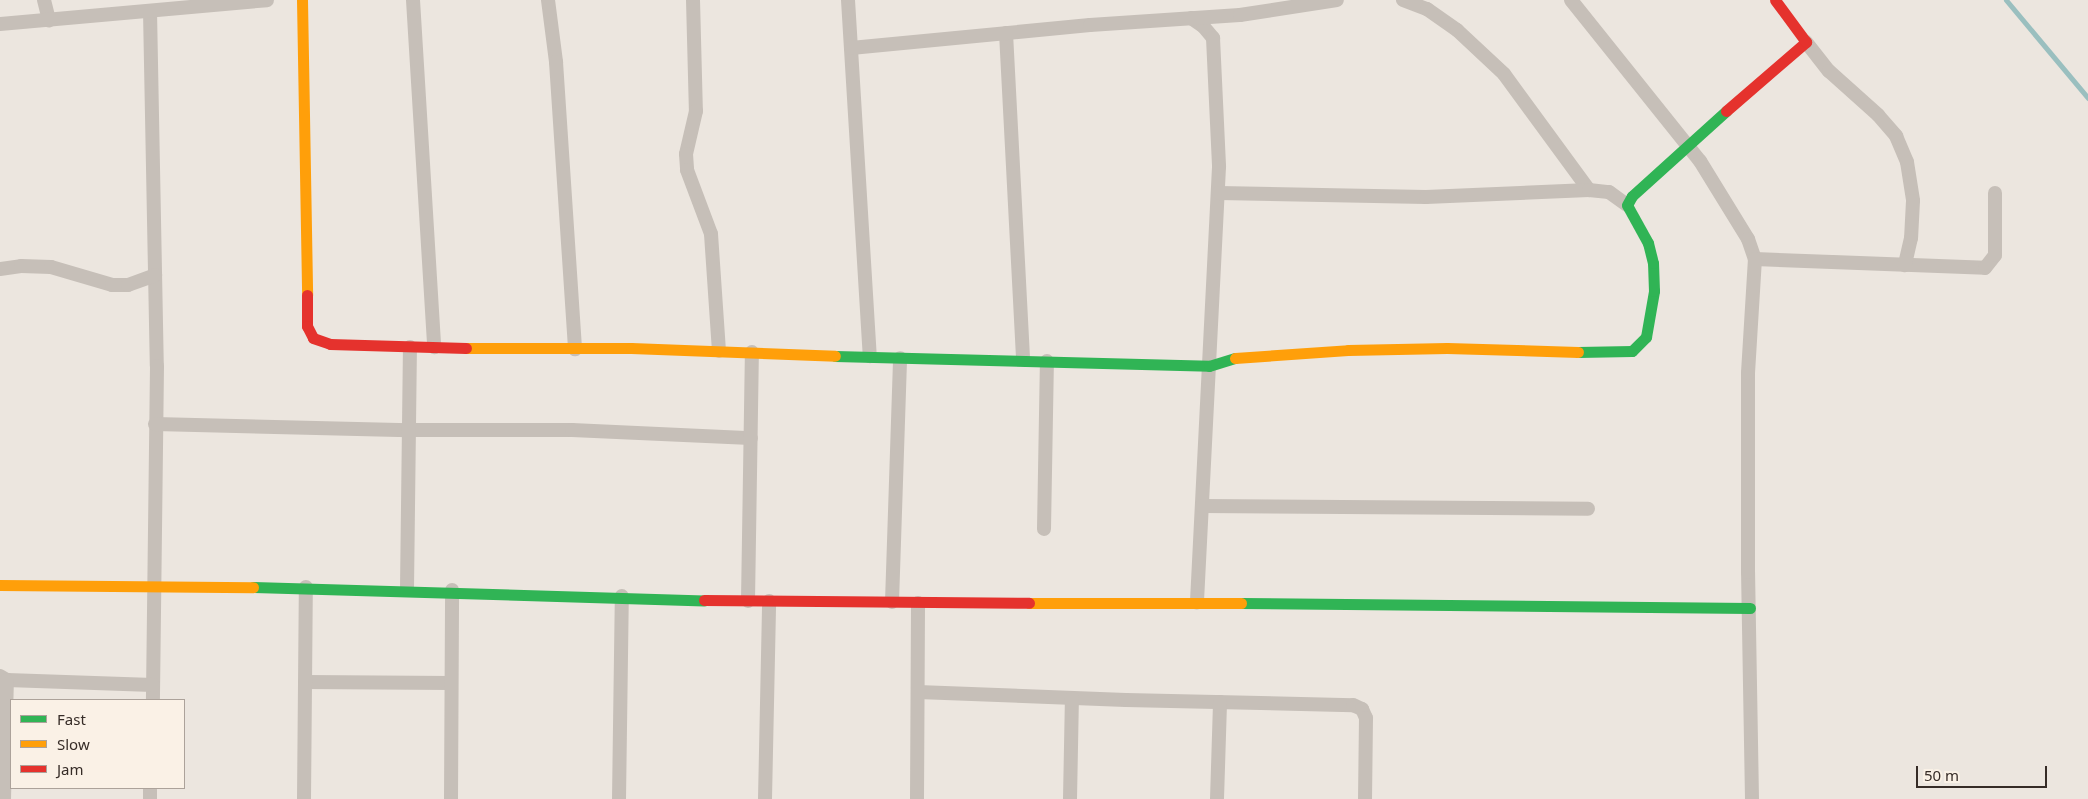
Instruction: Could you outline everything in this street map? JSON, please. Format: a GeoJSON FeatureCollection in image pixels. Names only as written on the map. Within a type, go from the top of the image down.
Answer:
{"type":"FeatureCollection","features":[{"type":"Feature","properties":{"kind":"street"},"geometry":{"type":"LineString","coordinates":[[44,0],[49,20]]}},
{"type":"Feature","properties":{"kind":"street"},"geometry":{"type":"LineString","coordinates":[[0,24],[267,0]]}},
{"type":"Feature","properties":{"kind":"street"},"geometry":{"type":"LineString","coordinates":[[302,0],[307,326],[313,338],[330,344],[719,351],[1209,366],[1241,356],[1348,350],[1447,348],[1607,353],[1632,351],[1646,337],[1654,291],[1653,263],[1648,243],[1627,205],[1609,192],[1589,190],[1426,197],[1219,193]]}},
{"type":"Feature","properties":{"kind":"street"},"geometry":{"type":"LineString","coordinates":[[413,0],[434,347]]}},
{"type":"Feature","properties":{"kind":"street"},"geometry":{"type":"LineString","coordinates":[[548,0],[556,71],[575,349]]}},
{"type":"Feature","properties":{"kind":"street"},"geometry":{"type":"LineString","coordinates":[[693,0],[696,111],[686,154],[687,170],[711,234],[719,351]]}},
{"type":"Feature","properties":{"kind":"street"},"geometry":{"type":"LineString","coordinates":[[848,0],[870,356]]}},
{"type":"Feature","properties":{"kind":"street"},"geometry":{"type":"LineString","coordinates":[[852,48],[1006,33],[1240,15],[1337,0]]}},
{"type":"Feature","properties":{"kind":"street"},"geometry":{"type":"LineString","coordinates":[[1403,0],[1427,9],[1457,30],[1504,74],[1589,190]]}},
{"type":"Feature","properties":{"kind":"street"},"geometry":{"type":"LineString","coordinates":[[1571,0],[1687,145],[1738,222],[1748,239],[1755,259],[1748,373],[1752,799]]}},
{"type":"Feature","properties":{"kind":"street"},"geometry":{"type":"LineString","coordinates":[[1775,0],[1829,71],[1878,115],[1896,136],[1907,162],[1913,201],[1911,238],[1906,265]]}},
{"type":"Feature","properties":{"kind":"street"},"geometry":{"type":"LineString","coordinates":[[150,11],[155,275],[153,585],[155,612],[153,699]]}},
{"type":"Feature","properties":{"kind":"street"},"geometry":{"type":"LineString","coordinates":[[1191,18],[1203,26],[1213,38],[1219,193],[1197,602]]}},
{"type":"Feature","properties":{"kind":"street"},"geometry":{"type":"LineString","coordinates":[[1006,33],[1023,360]]}},
{"type":"Feature","properties":{"kind":"street"},"geometry":{"type":"LineString","coordinates":[[1627,205],[1632,196],[1687,145],[1806,42]]}},
{"type":"Feature","properties":{"kind":"street"},"geometry":{"type":"LineString","coordinates":[[1755,259],[1986,268],[1992,263],[1995,255],[1995,193]]}},
{"type":"Feature","properties":{"kind":"street"},"geometry":{"type":"LineString","coordinates":[[0,269],[21,266],[52,267],[112,285],[128,285],[155,275]]}},
{"type":"Feature","properties":{"kind":"street"},"geometry":{"type":"LineString","coordinates":[[407,590],[410,346]]}},
{"type":"Feature","properties":{"kind":"street"},"geometry":{"type":"LineString","coordinates":[[748,600],[752,352]]}},
{"type":"Feature","properties":{"kind":"street"},"geometry":{"type":"LineString","coordinates":[[892,602],[900,358]]}},
{"type":"Feature","properties":{"kind":"street"},"geometry":{"type":"LineString","coordinates":[[1044,529],[1047,361]]}},
{"type":"Feature","properties":{"kind":"street"},"geometry":{"type":"LineString","coordinates":[[155,424],[409,430],[572,430],[751,438]]}},
{"type":"Feature","properties":{"kind":"street"},"geometry":{"type":"LineString","coordinates":[[1202,506],[1588,509]]}},
{"type":"Feature","properties":{"kind":"street"},"geometry":{"type":"LineString","coordinates":[[0,585],[306,587],[769,601],[918,603],[1197,602],[1750,608]]}},
{"type":"Feature","properties":{"kind":"street"},"geometry":{"type":"LineString","coordinates":[[304,799],[306,587]]}},
{"type":"Feature","properties":{"kind":"street"},"geometry":{"type":"LineString","coordinates":[[451,799],[452,590]]}},
{"type":"Feature","properties":{"kind":"street"},"geometry":{"type":"LineString","coordinates":[[619,799],[622,596]]}},
{"type":"Feature","properties":{"kind":"street"},"geometry":{"type":"LineString","coordinates":[[765,799],[769,601]]}},
{"type":"Feature","properties":{"kind":"street"},"geometry":{"type":"LineString","coordinates":[[917,799],[918,603]]}},
{"type":"Feature","properties":{"kind":"street"},"geometry":{"type":"LineString","coordinates":[[4,799],[3,678],[153,685]]}},
{"type":"Feature","properties":{"kind":"street"},"geometry":{"type":"LineString","coordinates":[[305,682],[452,683]]}},
{"type":"Feature","properties":{"kind":"street"},"geometry":{"type":"LineString","coordinates":[[918,692],[1353,705],[1362,709],[1366,718],[1365,799]]}},
{"type":"Feature","properties":{"kind":"street"},"geometry":{"type":"LineString","coordinates":[[1070,799],[1072,698]]}},
{"type":"Feature","properties":{"kind":"street"},"geometry":{"type":"LineString","coordinates":[[1217,799],[1220,702]]}},
{"type":"Feature","properties":{"kind":"waterway"},"geometry":{"type":"LineString","coordinates":[[2006,0],[2088,98]]}},
{"type":"Feature","properties":{"kind":"traffic: fast"},"geometry":{"type":"LineString","coordinates":[[1578,352],[1632,351],[1646,337],[1654,291],[1653,263],[1648,243],[1627,205],[1632,196],[1726,111]]}},
{"type":"Feature","properties":{"kind":"traffic: fast"},"geometry":{"type":"LineString","coordinates":[[835,356],[1209,366],[1235,358]]}},
{"type":"Feature","properties":{"kind":"traffic: fast"},"geometry":{"type":"LineString","coordinates":[[253,587],[704,600]]}},
{"type":"Feature","properties":{"kind":"traffic: fast"},"geometry":{"type":"LineString","coordinates":[[1241,603],[1750,608]]}},
{"type":"Feature","properties":{"kind":"traffic: slow"},"geometry":{"type":"LineString","coordinates":[[302,0],[307,295]]}},
{"type":"Feature","properties":{"kind":"traffic: slow"},"geometry":{"type":"LineString","coordinates":[[466,348],[631,348],[835,356]]}},
{"type":"Feature","properties":{"kind":"traffic: slow"},"geometry":{"type":"LineString","coordinates":[[1235,358],[1348,350],[1447,348],[1578,352]]}},
{"type":"Feature","properties":{"kind":"traffic: slow"},"geometry":{"type":"LineString","coordinates":[[0,585],[253,587]]}},
{"type":"Feature","properties":{"kind":"traffic: slow"},"geometry":{"type":"LineString","coordinates":[[1029,603],[1241,603]]}},
{"type":"Feature","properties":{"kind":"traffic: jam"},"geometry":{"type":"LineString","coordinates":[[1726,111],[1806,42],[1775,0]]}},
{"type":"Feature","properties":{"kind":"traffic: jam"},"geometry":{"type":"LineString","coordinates":[[307,295],[307,326],[313,338],[330,344],[466,348]]}},
{"type":"Feature","properties":{"kind":"traffic: jam"},"geometry":{"type":"LineString","coordinates":[[704,600],[1029,603]]}}]}
